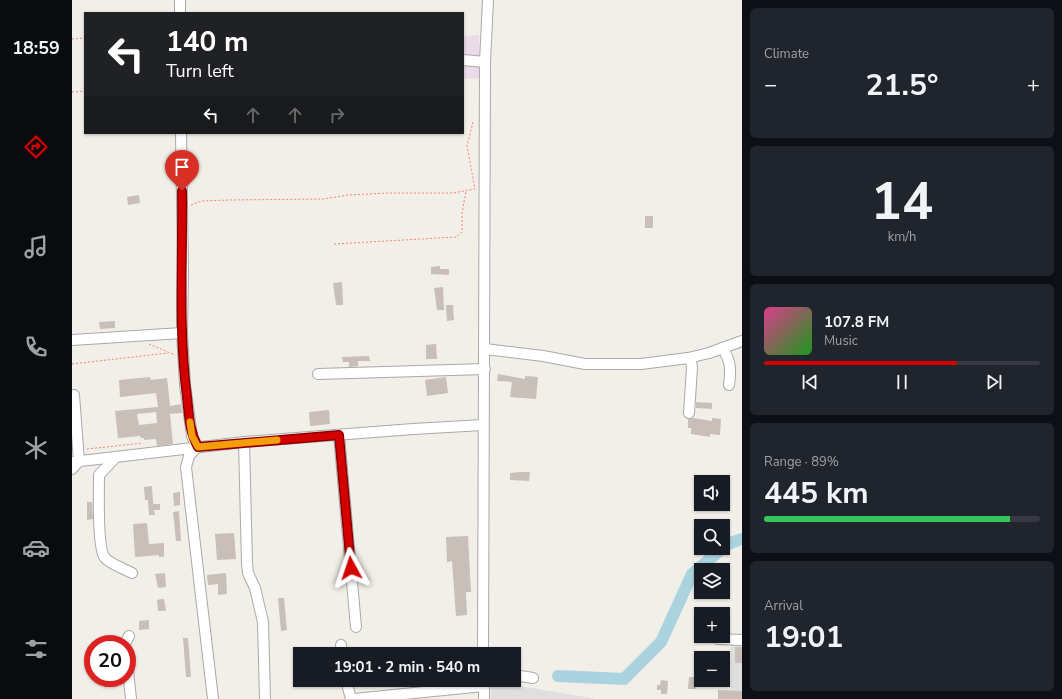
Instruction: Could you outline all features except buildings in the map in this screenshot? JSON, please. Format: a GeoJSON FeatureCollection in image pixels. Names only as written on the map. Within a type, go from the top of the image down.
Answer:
{"type":"FeatureCollection","features":[{"type":"Feature","properties":{"kind":"street"},"geometry":{"type":"LineString","coordinates":[[180,0],[180,12]]}},
{"type":"Feature","properties":{"kind":"street"},"geometry":{"type":"LineString","coordinates":[[483,647],[485,62],[488,0]]}},
{"type":"Feature","properties":{"kind":"street"},"geometry":{"type":"LineString","coordinates":[[464,60],[485,62]]}},
{"type":"Feature","properties":{"kind":"street"},"geometry":{"type":"LineString","coordinates":[[181,134],[183,358],[192,436],[198,447]]}},
{"type":"Feature","properties":{"kind":"street"},"geometry":{"type":"LineString","coordinates":[[72,340],[182,332]]}},
{"type":"Feature","properties":{"kind":"street"},"geometry":{"type":"LineString","coordinates":[[485,348],[544,356],[585,364],[641,364],[688,358],[742,341]]}},
{"type":"Feature","properties":{"kind":"street"},"geometry":{"type":"LineString","coordinates":[[722,348],[728,355],[731,366],[729,385]]}},
{"type":"Feature","properties":{"kind":"street"},"geometry":{"type":"LineString","coordinates":[[688,358],[691,361],[692,368],[689,413]]}},
{"type":"Feature","properties":{"kind":"street"},"geometry":{"type":"LineString","coordinates":[[318,374],[485,369]]}},
{"type":"Feature","properties":{"kind":"street"},"geometry":{"type":"LineString","coordinates":[[72,469],[79,450],[74,396]]}},
{"type":"Feature","properties":{"kind":"street"},"geometry":{"type":"LineString","coordinates":[[76,461],[244,442],[484,425]]}},
{"type":"Feature","properties":{"kind":"street"},"geometry":{"type":"LineString","coordinates":[[339,435],[356,627]]}},
{"type":"Feature","properties":{"kind":"street"},"geometry":{"type":"LineString","coordinates":[[244,442],[247,562],[248,573],[255,588],[262,622],[265,699]]}},
{"type":"Feature","properties":{"kind":"street"},"geometry":{"type":"LineString","coordinates":[[198,447],[189,456],[186,467],[213,699]]}},
{"type":"Feature","properties":{"kind":"street"},"geometry":{"type":"LineString","coordinates":[[116,457],[99,475],[98,499],[102,548],[104,557],[111,563],[132,573]]}},
{"type":"Feature","properties":{"kind":"street"},"geometry":{"type":"LineString","coordinates":[[730,640],[742,640]]}},
{"type":"Feature","properties":{"kind":"street"},"geometry":{"type":"LineString","coordinates":[[521,676],[533,678]]}},
{"type":"Feature","properties":{"kind":"street"},"geometry":{"type":"LineString","coordinates":[[130,687],[131,699]]}},
{"type":"Feature","properties":{"kind":"street"},"geometry":{"type":"LineString","coordinates":[[347,687],[350,699]]}},
{"type":"Feature","properties":{"kind":"street"},"geometry":{"type":"LineString","coordinates":[[354,699],[452,687]]}},
{"type":"Feature","properties":{"kind":"street"},"geometry":{"type":"LineString","coordinates":[[484,687],[484,699]]}},
{"type":"Feature","properties":{"kind":"path"},"geometry":{"type":"LineString","coordinates":[[72,39],[84,38]]}},
{"type":"Feature","properties":{"kind":"path"},"geometry":{"type":"LineString","coordinates":[[72,92],[84,91]]}},
{"type":"Feature","properties":{"kind":"path"},"geometry":{"type":"LineString","coordinates":[[182,205],[230,200],[323,199],[389,193],[453,193],[475,189],[467,146],[473,122]]}},
{"type":"Feature","properties":{"kind":"path"},"geometry":{"type":"LineString","coordinates":[[334,244],[456,237],[462,232],[466,190]]}},
{"type":"Feature","properties":{"kind":"path"},"geometry":{"type":"LineString","coordinates":[[147,343],[183,358]]}},
{"type":"Feature","properties":{"kind":"path"},"geometry":{"type":"LineString","coordinates":[[72,364],[168,353]]}},
{"type":"Feature","properties":{"kind":"path"},"geometry":{"type":"LineString","coordinates":[[79,450],[143,443]]}},
{"type":"Feature","properties":{"kind":"shaded area"},"geometry":{"type":"Polygon","coordinates":[[[479,35],[481,78],[464,79],[464,36],[479,35]]]}},
{"type":"Feature","properties":{"kind":"shaded area"},"geometry":{"type":"Polygon","coordinates":[[[731,643],[742,643],[742,699],[731,699],[731,643]]]}},
{"type":"Feature","properties":{"kind":"shaded area"},"geometry":{"type":"Polygon","coordinates":[[[521,686],[594,699],[491,699],[491,687],[521,686]]]}},
{"type":"Feature","properties":{"kind":"waterway"},"geometry":{"type":"LineString","coordinates":[[730,543],[742,539]]}},
{"type":"Feature","properties":{"kind":"waterway"},"geometry":{"type":"LineString","coordinates":[[558,676],[624,679],[661,642],[692,574],[715,555]]}},
{"type":"Feature","properties":{"kind":"slow traffic"},"geometry":{"type":"LineString","coordinates":[[190,422],[192,436],[198,447],[277,440]]}},
{"type":"Feature","properties":{"kind":"route"},"geometry":{"type":"LineString","coordinates":[[182,191],[182,332],[185,385],[192,436],[198,447],[339,435],[351,568]]}}]}
